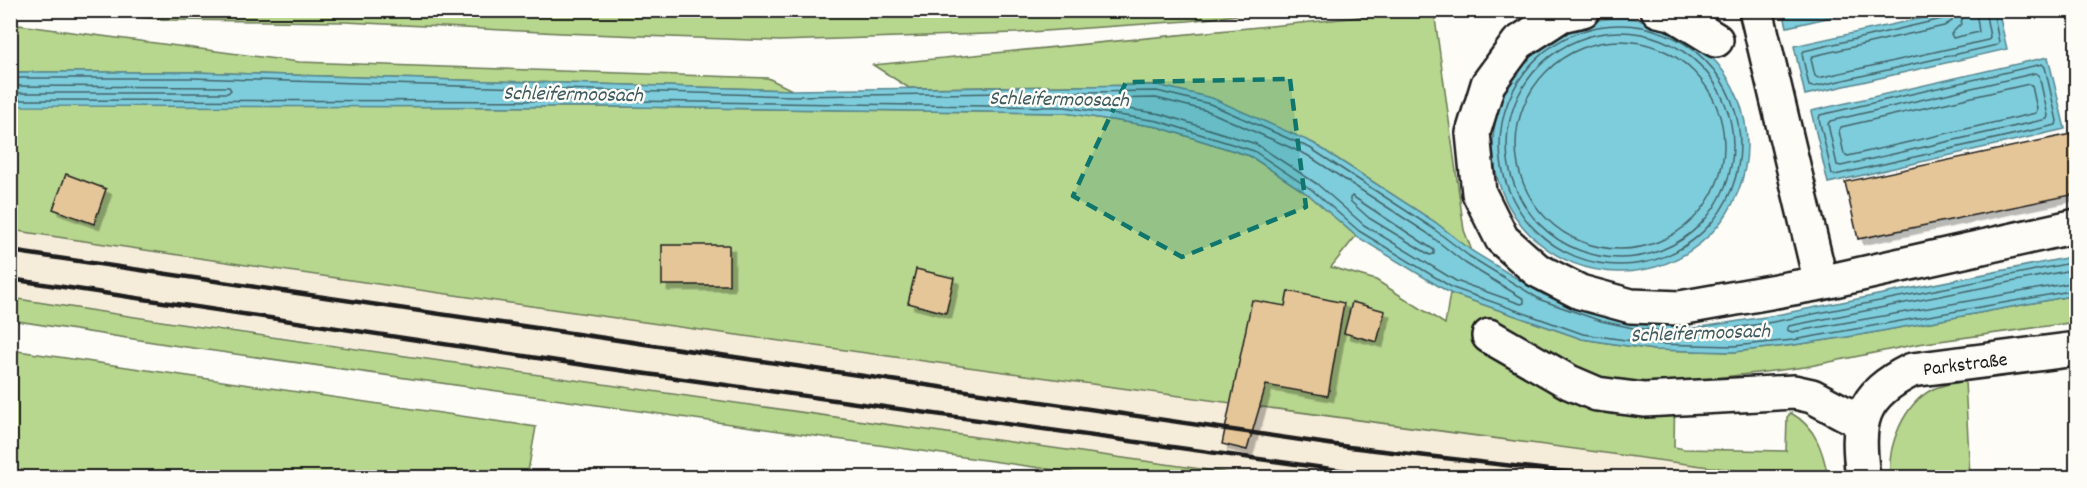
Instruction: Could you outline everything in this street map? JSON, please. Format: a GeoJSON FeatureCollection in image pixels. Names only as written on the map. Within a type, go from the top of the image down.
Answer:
{"type":"FeatureCollection","features":[{"type":"Feature","properties":{"kind":"street"},"geometry":{"type":"LineString","coordinates":[[1582,10],[1561,15],[1518,43],[1488,84],[1473,133],[1479,193],[1502,239],[1537,270],[1580,291],[1631,306],[1680,308],[1821,283],[2076,226]]}},
{"type":"Feature","properties":{"kind":"street"},"geometry":{"type":"LineString","coordinates":[[1658,10],[1672,14],[1716,40]]}},
{"type":"Feature","properties":{"kind":"street"},"geometry":{"type":"LineString","coordinates":[[1756,10],[1821,283]]}},
{"type":"Feature","properties":{"kind":"street"},"geometry":{"type":"LineString","coordinates":[[1489,336],[1597,394],[1644,400],[1794,392],[1812,396],[1861,422]]}},
{"type":"Feature","properties":{"kind":"street","name":"Parkstraße"},"geometry":{"type":"LineString","coordinates":[[1863,477],[1859,449],[1861,422],[1872,400],[1890,381],[1912,370],[2076,349]]}},
{"type":"Feature","properties":{"kind":"highlighted area"},"geometry":{"type":"Polygon","coordinates":[[[1290,79],[1306,207],[1182,257],[1073,196],[1126,82],[1290,79]]]}},
{"type":"Feature","properties":{"kind":"shaded area"},"geometry":{"type":"Polygon","coordinates":[[[10,230],[259,268],[1074,382],[1784,477],[1257,477],[11,298],[10,230]]]}},
{"type":"Feature","properties":{"kind":"green space"},"geometry":{"type":"Polygon","coordinates":[[[68,11],[1269,11],[1188,21],[1016,33],[780,41],[345,22],[172,20],[68,11]]]}},
{"type":"Feature","properties":{"kind":"green space"},"geometry":{"type":"Polygon","coordinates":[[[1403,11],[1434,11],[1464,230],[1472,251],[1435,222],[1313,143],[1157,85],[909,88],[873,65],[1351,18],[1403,11]]]}},
{"type":"Feature","properties":{"kind":"green space"},"geometry":{"type":"Polygon","coordinates":[[[11,24],[299,62],[768,78],[792,90],[192,72],[11,72],[11,24]]]}},
{"type":"Feature","properties":{"kind":"green space"},"geometry":{"type":"Polygon","coordinates":[[[10,106],[629,107],[1065,113],[1158,127],[1250,156],[1309,195],[1356,236],[1331,267],[1376,280],[1445,324],[1450,293],[1582,339],[1654,350],[1734,352],[1794,345],[2076,295],[2076,322],[1918,344],[1805,367],[1675,383],[1674,447],[1786,451],[1787,417],[1791,413],[1807,425],[1817,440],[1828,477],[1784,477],[1118,388],[11,230],[10,106]]]}},
{"type":"Feature","properties":{"kind":"green space"},"geometry":{"type":"Polygon","coordinates":[[[11,298],[1257,477],[1104,477],[172,345],[11,320],[11,298]]]}},
{"type":"Feature","properties":{"kind":"green space"},"geometry":{"type":"Polygon","coordinates":[[[11,350],[536,427],[527,477],[11,477],[11,350]]]}},
{"type":"Feature","properties":{"kind":"green space"},"geometry":{"type":"Polygon","coordinates":[[[1965,381],[1970,477],[1890,477],[1894,440],[1899,427],[1913,405],[1933,389],[1965,381]]]}},
{"type":"Feature","properties":{"kind":"water"},"geometry":{"type":"Polygon","coordinates":[[[1783,10],[1858,11],[1787,27],[1783,10]]]}},
{"type":"Feature","properties":{"kind":"water"},"geometry":{"type":"Polygon","coordinates":[[[1998,10],[2007,49],[1805,95],[1794,46],[1954,11],[1998,10]]]}},
{"type":"Feature","properties":{"kind":"water"},"geometry":{"type":"Polygon","coordinates":[[[1620,18],[1657,24],[1680,33],[1700,47],[1718,65],[1732,85],[1741,108],[1747,145],[1741,182],[1732,205],[1718,225],[1700,243],[1680,257],[1657,266],[1620,272],[1583,266],[1560,257],[1540,243],[1522,225],[1508,205],[1499,182],[1493,145],[1499,108],[1508,85],[1522,65],[1540,47],[1560,33],[1583,24],[1620,18]]]}},
{"type":"Feature","properties":{"kind":"water"},"geometry":{"type":"Polygon","coordinates":[[[2048,57],[2065,129],[1828,183],[1811,111],[2048,57]]]}},
{"type":"Feature","properties":{"kind":"water","name":"Schleifermoosach"},"geometry":{"type":"Polygon","coordinates":[[[10,72],[192,72],[792,90],[1157,85],[1212,98],[1313,143],[1435,222],[1472,251],[1544,295],[1602,316],[1634,322],[1695,328],[1771,316],[2076,256],[2076,295],[1794,345],[1734,352],[1654,350],[1582,339],[1450,293],[1356,236],[1309,195],[1250,156],[1158,127],[1065,113],[629,107],[11,106],[10,72]]]}},
{"type":"Feature","properties":{"kind":"building"},"geometry":{"type":"Polygon","coordinates":[[[2076,133],[2076,194],[1858,239],[1845,182],[2076,133]]]}},
{"type":"Feature","properties":{"kind":"building"},"geometry":{"type":"Polygon","coordinates":[[[66,174],[106,189],[94,224],[53,209],[66,174]]]}},
{"type":"Feature","properties":{"kind":"building"},"geometry":{"type":"Polygon","coordinates":[[[662,245],[729,245],[729,285],[662,285],[662,245]]]}},
{"type":"Feature","properties":{"kind":"building"},"geometry":{"type":"Polygon","coordinates":[[[916,269],[954,278],[946,313],[908,303],[916,269]]]}},
{"type":"Feature","properties":{"kind":"building"},"geometry":{"type":"Polygon","coordinates":[[[1288,291],[1344,303],[1328,396],[1266,385],[1247,450],[1222,444],[1252,300],[1285,306],[1288,291]]]}},
{"type":"Feature","properties":{"kind":"building"},"geometry":{"type":"Polygon","coordinates":[[[1352,302],[1385,311],[1377,342],[1344,333],[1352,302]]]}},
{"type":"Feature","properties":{"kind":"railway"},"geometry":{"type":"LineString","coordinates":[[10,251],[1349,447],[1618,478]]}},
{"type":"Feature","properties":{"kind":"railway"},"geometry":{"type":"LineString","coordinates":[[10,279],[604,368],[1396,478]]}}]}
